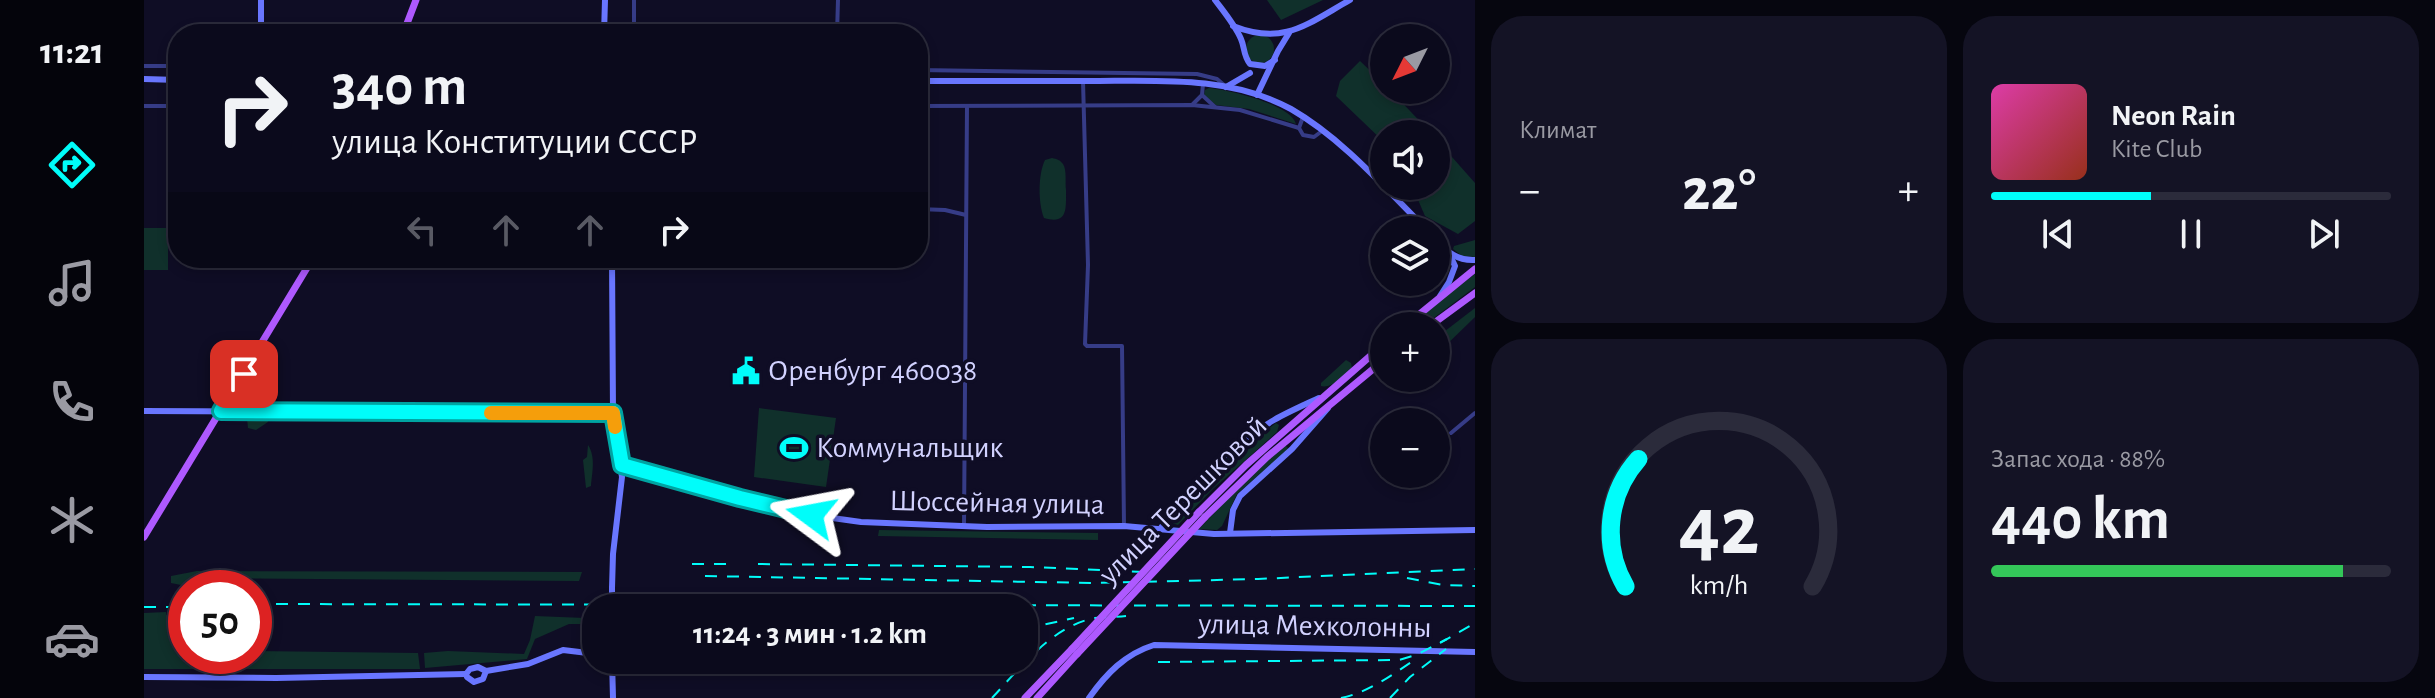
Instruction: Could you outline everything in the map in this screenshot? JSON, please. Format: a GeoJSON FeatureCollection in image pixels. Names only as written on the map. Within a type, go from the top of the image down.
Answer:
{"type":"FeatureCollection","features":[{"type":"Feature","properties":{"kind":"main road"},"geometry":{"type":"LineString","coordinates":[[261,0],[261,24]]}},
{"type":"Feature","properties":{"kind":"main road"},"geometry":{"type":"LineString","coordinates":[[407,24],[416,0]]}},
{"type":"Feature","properties":{"kind":"main road"},"geometry":{"type":"LineString","coordinates":[[605,0],[605,24]]}},
{"type":"Feature","properties":{"kind":"main road"},"geometry":{"type":"LineString","coordinates":[[1215,0],[1244,44],[1244,55],[1252,69],[1244,91]]}},
{"type":"Feature","properties":{"kind":"main road"},"geometry":{"type":"LineString","coordinates":[[1271,36],[1289,33],[1350,0]]}},
{"type":"Feature","properties":{"kind":"main road"},"geometry":{"type":"LineString","coordinates":[[1233,26],[1271,36],[1278,51]]}},
{"type":"Feature","properties":{"kind":"main road"},"geometry":{"type":"LineString","coordinates":[[1244,44],[1254,32]]}},
{"type":"Feature","properties":{"kind":"main road"},"geometry":{"type":"LineString","coordinates":[[1257,95],[1289,33]]}},
{"type":"Feature","properties":{"kind":"main road"},"geometry":{"type":"LineString","coordinates":[[1226,87],[1252,69],[1275,60]]}},
{"type":"Feature","properties":{"kind":"main road"},"geometry":{"type":"LineString","coordinates":[[144,79],[168,80]]}},
{"type":"Feature","properties":{"kind":"main road"},"geometry":{"type":"LineString","coordinates":[[928,81],[1203,84],[1244,91],[1275,102],[1322,131],[1413,216]]}},
{"type":"Feature","properties":{"kind":"main road"},"geometry":{"type":"LineString","coordinates":[[1450,254],[1460,259],[1475,260]]}},
{"type":"Feature","properties":{"kind":"main road"},"geometry":{"type":"LineString","coordinates":[[1450,255],[1455,266],[1450,280]]}},
{"type":"Feature","properties":{"kind":"main road"},"geometry":{"type":"LineString","coordinates":[[144,537],[307,268]]}},
{"type":"Feature","properties":{"kind":"main road"},"geometry":{"type":"LineString","coordinates":[[612,268],[613,413],[622,465],[612,594]]}},
{"type":"Feature","properties":{"kind":"main road"},"geometry":{"type":"LineString","coordinates":[[1421,312],[1475,269]]}},
{"type":"Feature","properties":{"kind":"main road"},"geometry":{"type":"LineString","coordinates":[[1448,312],[1475,293]]}},
{"type":"Feature","properties":{"kind":"main road","name":"улица Терешковой"},"geometry":{"type":"LineString","coordinates":[[1025,698],[1074,652],[1202,514],[1370,356]]}},
{"type":"Feature","properties":{"kind":"main road","name":"улица Терешковой"},"geometry":{"type":"LineString","coordinates":[[1329,398],[1342,394],[1370,371]]}},
{"type":"Feature","properties":{"kind":"main road"},"geometry":{"type":"LineString","coordinates":[[1336,386],[1342,394]]}},
{"type":"Feature","properties":{"kind":"main road"},"geometry":{"type":"LineString","coordinates":[[1161,528],[1208,471],[1276,419],[1329,398]]}},
{"type":"Feature","properties":{"kind":"main road"},"geometry":{"type":"LineString","coordinates":[[1230,533],[1233,510],[1240,496],[1292,449],[1325,413],[1329,398]]}},
{"type":"Feature","properties":{"kind":"main road"},"geometry":{"type":"LineString","coordinates":[[144,411],[613,413]]}},
{"type":"Feature","properties":{"kind":"main road"},"geometry":{"type":"LineString","coordinates":[[1276,419],[1282,423],[1285,436],[1293,443],[1292,449]]}},
{"type":"Feature","properties":{"kind":"main road","name":"Шоссейная улица"},"geometry":{"type":"LineString","coordinates":[[622,465],[750,501],[811,515],[861,522],[964,527],[1124,526],[1199,533],[1475,530]]}},
{"type":"Feature","properties":{"kind":"main road","name":"улица Мехколонны"},"geometry":{"type":"LineString","coordinates":[[1089,698],[1115,666],[1143,648],[1154,645],[1475,652]]}},
{"type":"Feature","properties":{"kind":"main road"},"geometry":{"type":"LineString","coordinates":[[144,677],[466,674],[474,667],[486,671],[528,664],[563,650],[582,652]]}},
{"type":"Feature","properties":{"kind":"main road","name":"улица Терешковой"},"geometry":{"type":"LineString","coordinates":[[1037,698],[1074,652]]}},
{"type":"Feature","properties":{"kind":"main road"},"geometry":{"type":"LineString","coordinates":[[466,674],[471,680],[479,682],[486,671]]}},
{"type":"Feature","properties":{"kind":"main road"},"geometry":{"type":"LineString","coordinates":[[612,674],[613,698]]}},
{"type":"Feature","properties":{"kind":"street"},"geometry":{"type":"LineString","coordinates":[[634,0],[634,24]]}},
{"type":"Feature","properties":{"kind":"street"},"geometry":{"type":"LineString","coordinates":[[837,24],[838,0]]}},
{"type":"Feature","properties":{"kind":"street"},"geometry":{"type":"LineString","coordinates":[[144,66],[168,66]]}},
{"type":"Feature","properties":{"kind":"street"},"geometry":{"type":"LineString","coordinates":[[928,70],[1197,74],[1217,79],[1226,87]]}},
{"type":"Feature","properties":{"kind":"street"},"geometry":{"type":"LineString","coordinates":[[946,70],[946,81]]}},
{"type":"Feature","properties":{"kind":"street"},"geometry":{"type":"LineString","coordinates":[[1083,81],[1088,265],[1085,344],[1122,346],[1124,526]]}},
{"type":"Feature","properties":{"kind":"street"},"geometry":{"type":"LineString","coordinates":[[1192,105],[1202,95],[1203,84]]}},
{"type":"Feature","properties":{"kind":"street"},"geometry":{"type":"LineString","coordinates":[[1202,95],[1216,107]]}},
{"type":"Feature","properties":{"kind":"street"},"geometry":{"type":"LineString","coordinates":[[928,106],[1192,105],[1257,114],[1299,128],[1303,135],[1310,138],[1322,131]]}},
{"type":"Feature","properties":{"kind":"street"},"geometry":{"type":"LineString","coordinates":[[144,106],[168,106]]}},
{"type":"Feature","properties":{"kind":"street"},"geometry":{"type":"LineString","coordinates":[[964,527],[967,106]]}},
{"type":"Feature","properties":{"kind":"street"},"geometry":{"type":"LineString","coordinates":[[1299,128],[1303,117]]}},
{"type":"Feature","properties":{"kind":"street"},"geometry":{"type":"LineString","coordinates":[[928,209],[966,215]]}},
{"type":"Feature","properties":{"kind":"street"},"geometry":{"type":"LineString","coordinates":[[1451,433],[1475,413]]}},
{"type":"Feature","properties":{"kind":"green space"},"geometry":{"type":"Polygon","coordinates":[[[1267,0],[1323,0],[1281,20],[1267,0]]]}},
{"type":"Feature","properties":{"kind":"green space"},"geometry":{"type":"Polygon","coordinates":[[[1260,35],[1270,39],[1274,49],[1270,59],[1260,63],[1250,59],[1246,49],[1250,39],[1260,35]]]}},
{"type":"Feature","properties":{"kind":"green space"},"geometry":{"type":"Polygon","coordinates":[[[1360,61],[1370,71],[1370,104],[1403,104],[1419,120],[1370,120],[1370,129],[1336,96],[1340,81],[1360,61]]]}},
{"type":"Feature","properties":{"kind":"green space"},"geometry":{"type":"Polygon","coordinates":[[[1209,88],[1271,104],[1283,110],[1296,124],[1249,109],[1216,105],[1204,95],[1209,88]]]}},
{"type":"Feature","properties":{"kind":"green space"},"geometry":{"type":"Polygon","coordinates":[[[1450,155],[1475,183],[1475,221],[1458,234],[1450,230],[1450,216],[1425,216],[1418,200],[1450,200],[1450,155]]]}},
{"type":"Feature","properties":{"kind":"green space"},"geometry":{"type":"Polygon","coordinates":[[[1052,158],[1063,164],[1066,197],[1064,214],[1052,220],[1044,218],[1040,189],[1045,160],[1052,158]]]}},
{"type":"Feature","properties":{"kind":"green space"},"geometry":{"type":"Polygon","coordinates":[[[144,228],[168,228],[168,270],[144,270],[144,228]]]}},
{"type":"Feature","properties":{"kind":"green space"},"geometry":{"type":"Polygon","coordinates":[[[1475,240],[1475,257],[1462,256],[1453,249],[1454,246],[1475,240]]]}},
{"type":"Feature","properties":{"kind":"green space"},"geometry":{"type":"Polygon","coordinates":[[[1475,274],[1475,287],[1442,312],[1426,312],[1475,274]]]}},
{"type":"Feature","properties":{"kind":"green space"},"geometry":{"type":"Polygon","coordinates":[[[1475,308],[1475,317],[1450,341],[1450,327],[1475,308]]]}},
{"type":"Feature","properties":{"kind":"green space"},"geometry":{"type":"Polygon","coordinates":[[[1346,360],[1352,368],[1333,384],[1321,386],[1321,383],[1346,360]]]}},
{"type":"Feature","properties":{"kind":"green space","name":"Коммунальщик"},"geometry":{"type":"Polygon","coordinates":[[[759,408],[836,418],[826,487],[754,477],[759,408]]]}},
{"type":"Feature","properties":{"kind":"green space"},"geometry":{"type":"Polygon","coordinates":[[[251,414],[261,414],[268,422],[256,430],[248,428],[247,418],[251,414]]]}},
{"type":"Feature","properties":{"kind":"green space"},"geometry":{"type":"Polygon","coordinates":[[[1276,423],[1279,425],[1277,432],[1178,525],[1172,523],[1220,464],[1276,423]]]}},
{"type":"Feature","properties":{"kind":"green space"},"geometry":{"type":"Polygon","coordinates":[[[588,445],[593,465],[591,486],[586,488],[583,460],[587,457],[588,445]]]}},
{"type":"Feature","properties":{"kind":"green space"},"geometry":{"type":"Polygon","coordinates":[[[1285,445],[1288,448],[1286,451],[1237,494],[1222,526],[1217,530],[1199,529],[1246,480],[1285,445]]]}},
{"type":"Feature","properties":{"kind":"green space"},"geometry":{"type":"Polygon","coordinates":[[[879,530],[1098,533],[1098,540],[878,536],[879,530]]]}},
{"type":"Feature","properties":{"kind":"green space"},"geometry":{"type":"Polygon","coordinates":[[[272,571],[582,572],[579,581],[272,579],[272,571]]]}},
{"type":"Feature","properties":{"kind":"green space"},"geometry":{"type":"Polygon","coordinates":[[[166,612],[168,615],[168,669],[144,669],[144,613],[166,612]]]}},
{"type":"Feature","properties":{"kind":"green space"},"geometry":{"type":"Polygon","coordinates":[[[535,616],[582,618],[582,624],[569,624],[535,639],[527,659],[425,668],[424,653],[524,654],[535,616]]]}},
{"type":"Feature","properties":{"kind":"green space"},"geometry":{"type":"Polygon","coordinates":[[[272,651],[418,653],[420,669],[272,669],[272,651]]]}},
{"type":"Feature","properties":{"kind":"railway"},"geometry":{"type":"LineString","coordinates":[[692,564],[726,564]]}},
{"type":"Feature","properties":{"kind":"railway"},"geometry":{"type":"LineString","coordinates":[[758,564],[1030,567],[1146,572]]}},
{"type":"Feature","properties":{"kind":"railway"},"geometry":{"type":"LineString","coordinates":[[705,576],[1092,583],[1475,569]]}},
{"type":"Feature","properties":{"kind":"railway"},"geometry":{"type":"LineString","coordinates":[[1407,578],[1443,585],[1475,586]]}},
{"type":"Feature","properties":{"kind":"railway"},"geometry":{"type":"LineString","coordinates":[[272,604],[1475,606]]}},
{"type":"Feature","properties":{"kind":"railway"},"geometry":{"type":"LineString","coordinates":[[144,607],[168,607]]}},
{"type":"Feature","properties":{"kind":"railway"},"geometry":{"type":"LineString","coordinates":[[992,698],[1038,650],[1065,630],[1095,618],[1126,616]]}},
{"type":"Feature","properties":{"kind":"railway"},"geometry":{"type":"LineString","coordinates":[[1038,626],[1074,618]]}},
{"type":"Feature","properties":{"kind":"railway"},"geometry":{"type":"LineString","coordinates":[[1440,643],[1475,623]]}},
{"type":"Feature","properties":{"kind":"railway"},"geometry":{"type":"LineString","coordinates":[[1158,662],[1399,660],[1447,639]]}},
{"type":"Feature","properties":{"kind":"railway"},"geometry":{"type":"LineString","coordinates":[[1390,698],[1410,677],[1446,649]]}},
{"type":"Feature","properties":{"kind":"railway"},"geometry":{"type":"LineString","coordinates":[[1341,698],[1370,688],[1413,661]]}},
{"type":"Feature","properties":{"kind":"slow traffic"},"geometry":{"type":"LineString","coordinates":[[491,413],[613,413],[615,427]]}},
{"type":"Feature","properties":{"kind":"place","name":"Оренбург 460038"},"geometry":{"type":"Point","coordinates":[746,371]}},
{"type":"Feature","properties":{"kind":"place","name":"Коммунальщик"},"geometry":{"type":"Point","coordinates":[794,448]}},
{"type":"Feature","properties":{"kind":"route"},"geometry":{"type":"LineString","coordinates":[[244,374],[221,411],[613,413],[622,465],[811,515]]}}]}
